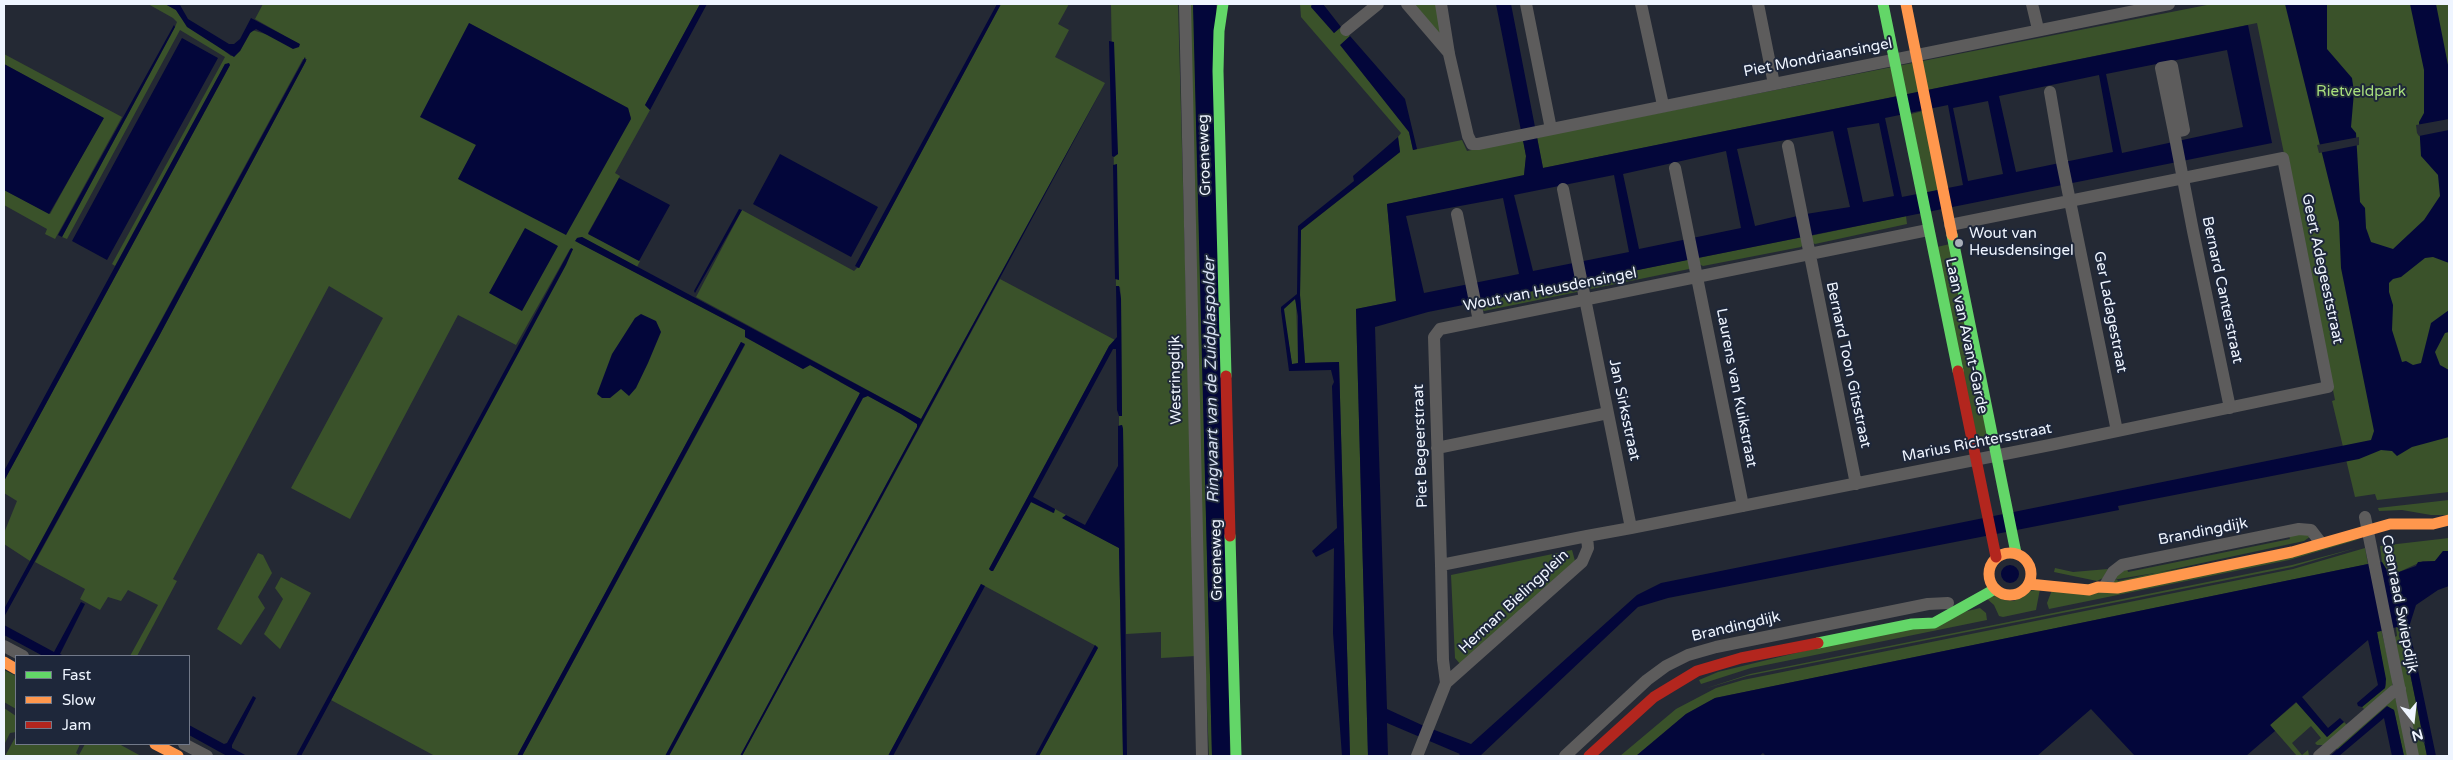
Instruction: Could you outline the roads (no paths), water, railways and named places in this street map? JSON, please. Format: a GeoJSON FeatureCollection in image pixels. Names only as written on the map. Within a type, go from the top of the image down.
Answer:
{"type":"FeatureCollection","features":[{"type":"Feature","properties":{"kind":"street","name":"Westringdijk"},"geometry":{"type":"LineString","coordinates":[[1184,4],[1202,756]]}},
{"type":"Feature","properties":{"kind":"street","name":"Groeneweg"},"geometry":{"type":"LineString","coordinates":[[1223,4],[1219,31],[1218,71],[1236,756]]}},
{"type":"Feature","properties":{"kind":"street"},"geometry":{"type":"LineString","coordinates":[[1346,30],[1378,4]]}},
{"type":"Feature","properties":{"kind":"street"},"geometry":{"type":"LineString","coordinates":[[1406,4],[1449,54]]}},
{"type":"Feature","properties":{"kind":"street"},"geometry":{"type":"LineString","coordinates":[[1441,4],[1449,54]]}},
{"type":"Feature","properties":{"kind":"street"},"geometry":{"type":"LineString","coordinates":[[1526,4],[1551,129]]}},
{"type":"Feature","properties":{"kind":"street"},"geometry":{"type":"LineString","coordinates":[[1641,4],[1663,105]]}},
{"type":"Feature","properties":{"kind":"street"},"geometry":{"type":"LineString","coordinates":[[1758,4],[1774,84]]}},
{"type":"Feature","properties":{"kind":"street","name":"Laan van Avant-Garde"},"geometry":{"type":"LineString","coordinates":[[1883,4],[1996,557]]}},
{"type":"Feature","properties":{"kind":"street","name":"Laan van Avant-Garde"},"geometry":{"type":"LineString","coordinates":[[1906,4],[2016,553]]}},
{"type":"Feature","properties":{"kind":"street"},"geometry":{"type":"LineString","coordinates":[[2032,4],[2038,29]]}},
{"type":"Feature","properties":{"kind":"street","name":"Piet Mondriaansingel"},"geometry":{"type":"LineString","coordinates":[[1449,54],[1468,136],[1472,144],[1484,144],[1663,105],[1917,55],[2147,6],[2169,4]]}},
{"type":"Feature","properties":{"kind":"street","name":"Ger Ladagestraat"},"geometry":{"type":"LineString","coordinates":[[2050,92],[2062,162],[2117,430]]}},
{"type":"Feature","properties":{"kind":"street","name":"Bernard Canterstraat"},"geometry":{"type":"LineString","coordinates":[[2174,132],[2230,408]]}},
{"type":"Feature","properties":{"kind":"street","name":"Bernard Toon Gitsstraat"},"geometry":{"type":"LineString","coordinates":[[1788,146],[1856,484]]}},
{"type":"Feature","properties":{"kind":"street","name":"Wout van Heusdensingel"},"geometry":{"type":"LineString","coordinates":[[1440,329],[1478,315],[1585,300],[1696,271],[1808,248],[1928,230],[2070,196],[2182,173],[2283,158]]}},
{"type":"Feature","properties":{"kind":"street","name":"Geert Adegeeststraat"},"geometry":{"type":"LineString","coordinates":[[2283,158],[2328,387]]}},
{"type":"Feature","properties":{"kind":"street","name":"Laurens van Kuikstraat"},"geometry":{"type":"LineString","coordinates":[[1675,168],[1743,506]]}},
{"type":"Feature","properties":{"kind":"street","name":"Jan Sirksstraat"},"geometry":{"type":"LineString","coordinates":[[1563,189],[1631,528]]}},
{"type":"Feature","properties":{"kind":"street"},"geometry":{"type":"LineString","coordinates":[[1457,214],[1478,315]]}},
{"type":"Feature","properties":{"kind":"street","name":"Piet Begeerstraat"},"geometry":{"type":"LineString","coordinates":[[1440,329],[1434,336],[1441,565]]}},
{"type":"Feature","properties":{"kind":"street","name":"Marius Richtersstraat"},"geometry":{"type":"LineString","coordinates":[[1631,528],[1977,460],[2328,387]]}},
{"type":"Feature","properties":{"kind":"street"},"geometry":{"type":"LineString","coordinates":[[1438,448],[1608,413]]}},
{"type":"Feature","properties":{"kind":"street"},"geometry":{"type":"LineString","coordinates":[[2028,584],[2089,590],[2101,587],[2117,588],[2282,554],[2306,547],[2363,521],[2390,524],[2433,524],[2443,521]]}},
{"type":"Feature","properties":{"kind":"street","name":"Coenraad Swiepdijk"},"geometry":{"type":"LineString","coordinates":[[2363,521],[2414,756]]}},
{"type":"Feature","properties":{"kind":"street","name":"Herman Bielingplein"},"geometry":{"type":"LineString","coordinates":[[1446,683],[1443,660],[1441,565],[1631,528]]}},
{"type":"Feature","properties":{"kind":"street","name":"Brandingdijk"},"geometry":{"type":"LineString","coordinates":[[2101,587],[2113,572],[2122,565],[2299,529],[2311,530],[2319,540]]}},
{"type":"Feature","properties":{"kind":"street"},"geometry":{"type":"LineString","coordinates":[[2319,540],[2329,529]]}},
{"type":"Feature","properties":{"kind":"street","name":"Herman Bielingplein"},"geometry":{"type":"LineString","coordinates":[[1417,756],[1446,683],[1582,562],[1588,548],[1587,536]]}},
{"type":"Feature","properties":{"kind":"street"},"geometry":{"type":"LineString","coordinates":[[2005,553],[2016,553],[2025,558],[2030,567],[2028,584],[2023,590],[2007,595],[1995,590],[1990,582],[1988,574],[1990,564],[1996,557],[2005,553]]}},
{"type":"Feature","properties":{"kind":"street"},"geometry":{"type":"LineString","coordinates":[[2030,567],[2049,574],[2094,583],[2101,587]]}},
{"type":"Feature","properties":{"kind":"street","name":"Brandingdijk"},"geometry":{"type":"LineString","coordinates":[[1912,624],[1975,586],[1988,574]]}},
{"type":"Feature","properties":{"kind":"street","name":"Brandingdijk"},"geometry":{"type":"LineString","coordinates":[[1589,756],[1654,696],[1697,671],[1741,658],[1912,624],[1942,620],[1982,595],[1995,590]]}},
{"type":"Feature","properties":{"kind":"street","name":"Brandingdijk"},"geometry":{"type":"LineString","coordinates":[[1565,756],[1647,680],[1683,656],[1716,647],[1932,603],[1948,603]]}},
{"type":"Feature","properties":{"kind":"street"},"geometry":{"type":"LineString","coordinates":[[4,646],[21,655]]}},
{"type":"Feature","properties":{"kind":"street"},"geometry":{"type":"LineString","coordinates":[[4,662],[15,668]]}},
{"type":"Feature","properties":{"kind":"street"},"geometry":{"type":"LineString","coordinates":[[2319,756],[2394,691],[2400,689]]}},
{"type":"Feature","properties":{"kind":"street"},"geometry":{"type":"LineString","coordinates":[[157,745],[178,756]]}},
{"type":"Feature","properties":{"kind":"street"},"geometry":{"type":"LineString","coordinates":[[186,745],[207,756]]}},
{"type":"Feature","properties":{"kind":"water"},"geometry":{"type":"Polygon","coordinates":[[[165,4],[180,5],[188,19],[229,44],[234,44],[240,39],[251,18],[300,44],[299,47],[293,49],[256,29],[250,33],[240,51],[234,57],[187,27],[176,10],[165,4]]]}},
{"type":"Feature","properties":{"kind":"water"},"geometry":{"type":"Polygon","coordinates":[[[700,4],[707,4],[650,110],[645,105],[700,4]]]}},
{"type":"Feature","properties":{"kind":"water"},"geometry":{"type":"Polygon","coordinates":[[[997,4],[1001,4],[859,268],[855,266],[997,4]]]}},
{"type":"Feature","properties":{"kind":"water","name":"Ringvaart van de Zuidplaspolder"},"geometry":{"type":"Polygon","coordinates":[[[1193,4],[1216,4],[1230,756],[1212,756],[1193,4]]]}},
{"type":"Feature","properties":{"kind":"water"},"geometry":{"type":"Polygon","coordinates":[[[1312,4],[1323,4],[1341,27],[1334,33],[1311,7],[1312,4]]]}},
{"type":"Feature","properties":{"kind":"water"},"geometry":{"type":"Polygon","coordinates":[[[1496,4],[1511,4],[1543,168],[2248,25],[2272,143],[1428,312],[1375,327],[1387,709],[1424,726],[1420,737],[1387,723],[1388,756],[1368,756],[1356,309],[1396,301],[1387,204],[1524,175],[1526,156],[1496,4]],[[2227,50],[2106,74],[2122,153],[2243,127],[2227,50]],[[2099,75],[1999,96],[2016,172],[2113,152],[2099,75]],[[1988,101],[1953,108],[1968,181],[2003,174],[1988,101]],[[1948,105],[1885,118],[1902,197],[1963,185],[1948,105]],[[1879,123],[1847,128],[1863,202],[1894,196],[1879,123]],[[1833,131],[1737,149],[1755,226],[1806,214],[1850,207],[1833,131]],[[1726,151],[1623,174],[1639,249],[1741,228],[1726,151]],[[1614,175],[1514,195],[1533,271],[1629,252],[1614,175]],[[1503,198],[1406,216],[1424,293],[1519,274],[1503,198]]]}},
{"type":"Feature","properties":{"kind":"water"},"geometry":{"type":"Polygon","coordinates":[[[2285,4],[2327,4],[2327,49],[2352,78],[2354,92],[2351,127],[2356,133],[2360,202],[2365,208],[2366,228],[2371,242],[2393,249],[2424,220],[2440,196],[2438,175],[2421,156],[2419,122],[2424,113],[2424,70],[2410,4],[2436,4],[2449,70],[2449,263],[2433,257],[2425,258],[2401,277],[2393,279],[2389,283],[2389,292],[2393,305],[2392,330],[2402,362],[2406,361],[2413,365],[2421,363],[2431,323],[2449,310],[2449,332],[2445,333],[2435,352],[2440,365],[2449,370],[2449,437],[2412,447],[2397,456],[2392,451],[2381,450],[2359,459],[2118,506],[2119,510],[1668,598],[1638,607],[1480,756],[1458,756],[1460,754],[1427,740],[1432,729],[1471,744],[1637,595],[1661,583],[2371,440],[2374,431],[2341,268],[2339,222],[2285,4]]]}},
{"type":"Feature","properties":{"kind":"water"},"geometry":{"type":"Polygon","coordinates":[[[469,23],[628,108],[631,119],[566,235],[458,179],[476,145],[420,117],[469,23]]]}},
{"type":"Feature","properties":{"kind":"water"},"geometry":{"type":"Polygon","coordinates":[[[174,25],[175,27],[62,237],[58,235],[174,25]]]}},
{"type":"Feature","properties":{"kind":"water"},"geometry":{"type":"Polygon","coordinates":[[[1350,36],[1405,99],[1417,149],[1413,150],[1409,132],[1340,45],[1350,36]]]}},
{"type":"Feature","properties":{"kind":"water"},"geometry":{"type":"Polygon","coordinates":[[[182,38],[218,58],[107,260],[72,241],[182,38]]]}},
{"type":"Feature","properties":{"kind":"water"},"geometry":{"type":"Polygon","coordinates":[[[1109,41],[1114,42],[1118,154],[1114,157],[1112,156],[1109,41]]]}},
{"type":"Feature","properties":{"kind":"water"},"geometry":{"type":"Polygon","coordinates":[[[305,57],[306,61],[158,338],[4,617],[4,609],[305,57]]]}},
{"type":"Feature","properties":{"kind":"water"},"geometry":{"type":"Polygon","coordinates":[[[229,63],[230,65],[4,481],[4,471],[225,64],[229,63]]]}},
{"type":"Feature","properties":{"kind":"water"},"geometry":{"type":"Polygon","coordinates":[[[4,64],[104,118],[49,214],[4,190],[4,64]]]}},
{"type":"Feature","properties":{"kind":"water"},"geometry":{"type":"Polygon","coordinates":[[[1103,87],[742,756],[740,756],[917,427],[917,424],[868,396],[863,398],[669,756],[665,756],[860,393],[810,365],[803,369],[745,337],[745,330],[575,241],[577,238],[582,237],[921,419],[1103,87]]]}},
{"type":"Feature","properties":{"kind":"water"},"geometry":{"type":"Polygon","coordinates":[[[1398,137],[1400,152],[1301,230],[1300,295],[1305,363],[1339,362],[1350,756],[1342,756],[1333,633],[1334,548],[1316,557],[1312,551],[1337,528],[1332,386],[1334,382],[1331,370],[1289,371],[1281,307],[1297,294],[1298,226],[1354,181],[1353,176],[1398,137]],[[1295,299],[1284,309],[1292,364],[1298,363],[1298,316],[1295,299]]]}},
{"type":"Feature","properties":{"kind":"water"},"geometry":{"type":"Polygon","coordinates":[[[780,154],[878,207],[851,257],[753,204],[780,154]]]}},
{"type":"Feature","properties":{"kind":"water"},"geometry":{"type":"Polygon","coordinates":[[[1117,164],[1119,280],[1115,279],[1113,165],[1117,164]]]}},
{"type":"Feature","properties":{"kind":"water"},"geometry":{"type":"Polygon","coordinates":[[[619,178],[670,205],[639,261],[588,234],[619,178]]]}},
{"type":"Feature","properties":{"kind":"water"},"geometry":{"type":"Polygon","coordinates":[[[739,209],[742,210],[695,293],[694,291],[739,209]]]}},
{"type":"Feature","properties":{"kind":"water"},"geometry":{"type":"Polygon","coordinates":[[[525,228],[558,246],[522,311],[489,293],[525,228]]]}},
{"type":"Feature","properties":{"kind":"water"},"geometry":{"type":"Polygon","coordinates":[[[571,248],[573,249],[566,265],[301,756],[296,756],[571,248]]]}},
{"type":"Feature","properties":{"kind":"water"},"geometry":{"type":"Polygon","coordinates":[[[1116,286],[1119,286],[1121,299],[1122,416],[1119,416],[1117,410],[1116,349],[1113,349],[1033,497],[1055,509],[1054,513],[1031,502],[993,571],[991,571],[989,569],[1109,346],[1117,337],[1116,286]]]}},
{"type":"Feature","properties":{"kind":"water"},"geometry":{"type":"Polygon","coordinates":[[[641,314],[656,321],[661,332],[648,363],[636,388],[629,396],[621,389],[610,398],[602,398],[597,394],[612,354],[635,318],[641,314]]]}},
{"type":"Feature","properties":{"kind":"water"},"geometry":{"type":"Polygon","coordinates":[[[741,342],[745,344],[522,756],[517,756],[741,342]]]}},
{"type":"Feature","properties":{"kind":"water"},"geometry":{"type":"Polygon","coordinates":[[[1122,425],[1127,756],[1123,756],[1119,548],[1062,518],[1066,515],[1085,525],[1118,466],[1118,426],[1122,425]]]}},
{"type":"Feature","properties":{"kind":"water"},"geometry":{"type":"Polygon","coordinates":[[[2443,551],[2449,551],[2449,586],[2438,590],[2416,605],[2409,627],[2436,756],[2427,756],[2401,629],[2397,627],[2377,632],[2386,679],[2385,688],[2362,707],[2358,706],[2357,703],[2378,685],[2368,640],[2302,697],[2328,728],[2340,718],[2344,722],[2327,737],[2296,702],[2270,725],[2275,731],[2246,756],[2135,756],[2091,709],[2037,756],[1766,756],[1763,753],[1759,756],[1636,756],[1686,714],[1715,698],[2368,564],[2382,562],[2388,572],[2394,570],[2399,572],[2416,566],[2418,562],[2435,561],[2443,551]]]}},
{"type":"Feature","properties":{"kind":"water"},"geometry":{"type":"Polygon","coordinates":[[[2006,565],[2014,565],[2019,570],[2017,581],[2006,583],[2001,578],[2001,570],[2006,565]]]}},
{"type":"Feature","properties":{"kind":"water"},"geometry":{"type":"Polygon","coordinates":[[[981,584],[985,586],[893,756],[888,756],[981,584]]]}},
{"type":"Feature","properties":{"kind":"water"},"geometry":{"type":"Polygon","coordinates":[[[81,602],[85,604],[60,654],[62,655],[41,655],[4,635],[4,625],[54,652],[81,602]]]}},
{"type":"Feature","properties":{"kind":"water"},"geometry":{"type":"Polygon","coordinates":[[[1095,645],[1098,648],[1039,756],[1035,756],[1095,645]]]}},
{"type":"Feature","properties":{"kind":"water"},"geometry":{"type":"Polygon","coordinates":[[[253,696],[256,698],[232,745],[232,748],[247,756],[227,756],[190,736],[190,726],[224,744],[227,743],[253,696]]]}},
{"type":"Feature","properties":{"kind":"water"},"geometry":{"type":"Polygon","coordinates":[[[2387,706],[2394,710],[2404,756],[2392,756],[2384,718],[2339,756],[2330,756],[2387,706]]]}},
{"type":"Feature","properties":{"kind":"place","name":"Wout van Heusdensingel"},"geometry":{"type":"Point","coordinates":[1959,243]}},
{"type":"Feature","properties":{"kind":"park label","name":"Rietveldpark"},"geometry":{"type":"Point","coordinates":[2361,92]}}]}
